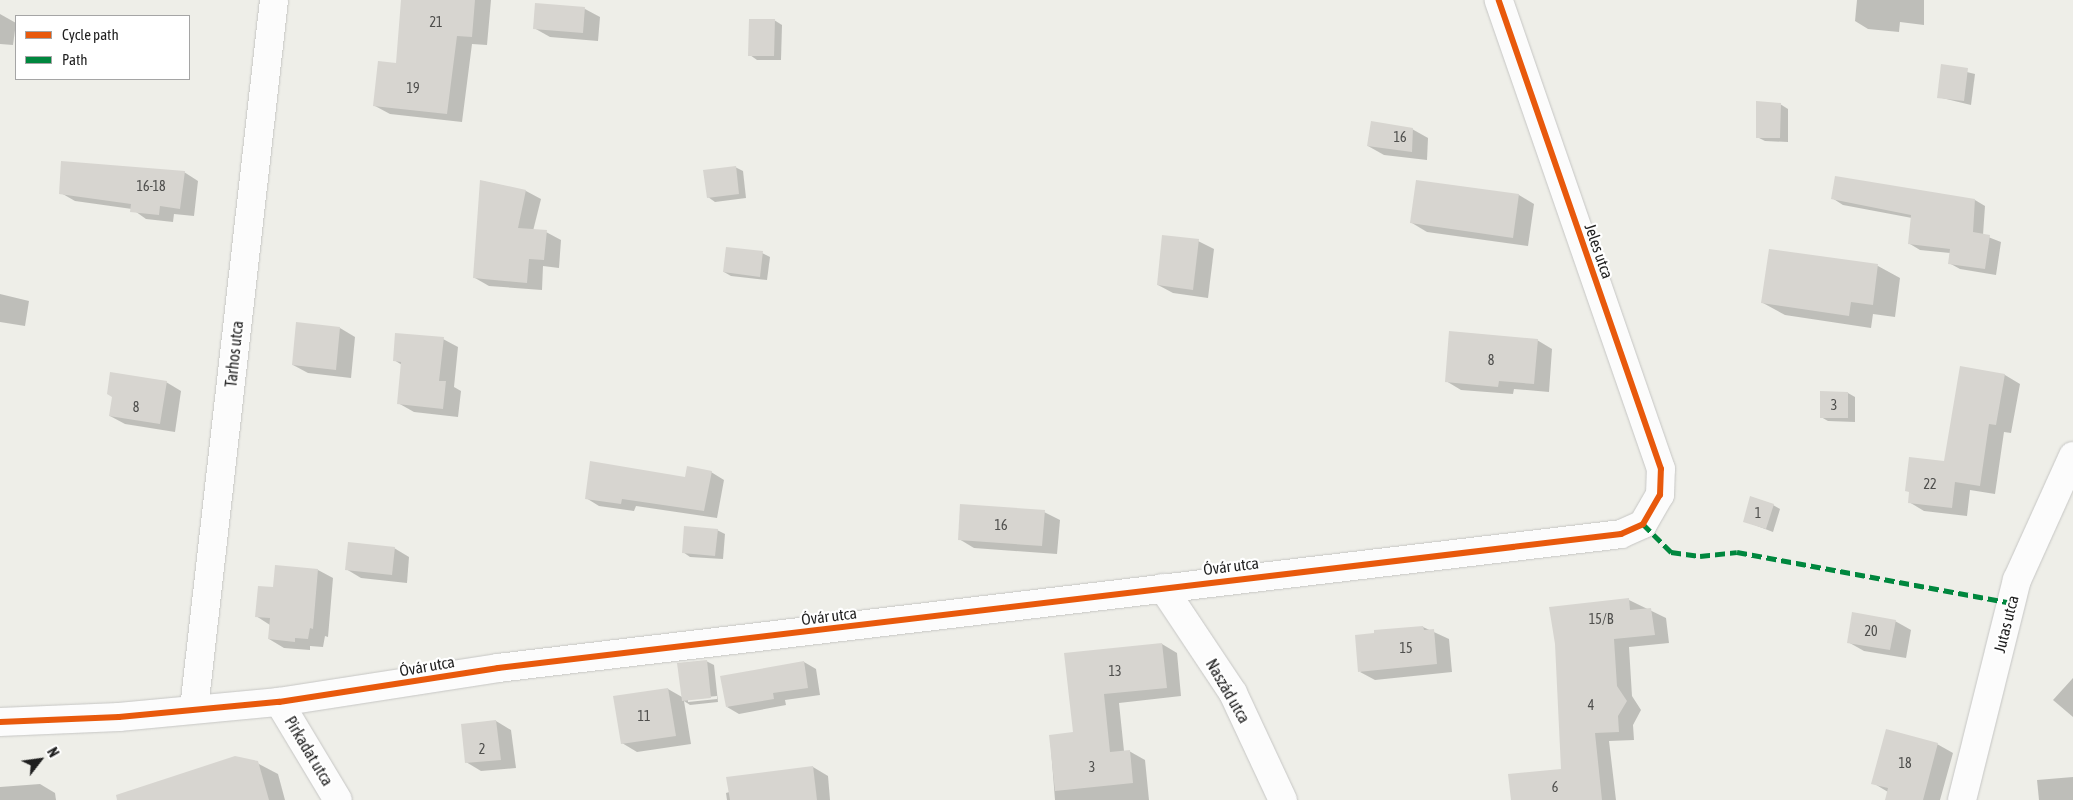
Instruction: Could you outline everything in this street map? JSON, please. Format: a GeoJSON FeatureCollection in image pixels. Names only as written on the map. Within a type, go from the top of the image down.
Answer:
{"type":"FeatureCollection","features":[{"type":"Feature","properties":{"kind":"street","name":"Tarhos utca"},"geometry":{"type":"LineString","coordinates":[[194,709],[274,0]]}},
{"type":"Feature","properties":{"kind":"street","name":"Jeles utca"},"geometry":{"type":"LineString","coordinates":[[1499,0],[1661,469],[1660,495],[1653,511]]}},
{"type":"Feature","properties":{"kind":"street","name":"Jutas utca"},"geometry":{"type":"LineString","coordinates":[[1962,800],[2018,580],[2073,456]]}},
{"type":"Feature","properties":{"kind":"street","name":"Óvár utca"},"geometry":{"type":"LineString","coordinates":[[0,722],[119,716],[279,702],[498,668],[1621,534],[1643,524],[1653,511]]}},
{"type":"Feature","properties":{"kind":"street","name":"Naszád utca"},"geometry":{"type":"LineString","coordinates":[[1163,588],[1233,693],[1283,800]]}},
{"type":"Feature","properties":{"kind":"street","name":"Pirkadat utca"},"geometry":{"type":"LineString","coordinates":[[279,702],[338,800]]}},
{"type":"Feature","properties":{"kind":"building"},"geometry":{"type":"Polygon","coordinates":[[[401,0],[475,0],[472,37],[457,36],[447,114],[373,106],[378,61],[396,63],[401,0]]]}},
{"type":"Feature","properties":{"kind":"building"},"geometry":{"type":"Polygon","coordinates":[[[535,3],[585,7],[583,33],[533,29],[535,3]]]}},
{"type":"Feature","properties":{"kind":"building"},"geometry":{"type":"Polygon","coordinates":[[[749,19],[775,19],[774,56],[748,56],[749,19]]]}},
{"type":"Feature","properties":{"kind":"building"},"geometry":{"type":"Polygon","coordinates":[[[1941,64],[1968,68],[1964,101],[1937,98],[1941,64]]]}},
{"type":"Feature","properties":{"kind":"building"},"geometry":{"type":"Polygon","coordinates":[[[1756,101],[1781,103],[1780,138],[1756,138],[1756,101]]]}},
{"type":"Feature","properties":{"kind":"building"},"geometry":{"type":"Polygon","coordinates":[[[1371,121],[1413,128],[1412,152],[1367,146],[1371,121]]]}},
{"type":"Feature","properties":{"kind":"building"},"geometry":{"type":"Polygon","coordinates":[[[61,161],[185,171],[180,209],[160,206],[159,215],[130,212],[131,204],[59,194],[61,161]]]}},
{"type":"Feature","properties":{"kind":"building"},"geometry":{"type":"Polygon","coordinates":[[[736,166],[739,194],[707,198],[703,170],[736,166]]]}},
{"type":"Feature","properties":{"kind":"building"},"geometry":{"type":"Polygon","coordinates":[[[1835,176],[1975,199],[1973,232],[1990,235],[1985,269],[1948,264],[1950,249],[1908,244],[1911,215],[1831,199],[1835,176]]]}},
{"type":"Feature","properties":{"kind":"building"},"geometry":{"type":"Polygon","coordinates":[[[480,180],[526,190],[518,228],[547,230],[544,260],[529,259],[527,283],[473,278],[480,180]]]}},
{"type":"Feature","properties":{"kind":"building"},"geometry":{"type":"Polygon","coordinates":[[[1416,180],[1519,194],[1513,238],[1410,223],[1416,180]]]}},
{"type":"Feature","properties":{"kind":"building"},"geometry":{"type":"Polygon","coordinates":[[[1162,235],[1199,239],[1193,290],[1157,285],[1162,235]]]}},
{"type":"Feature","properties":{"kind":"building"},"geometry":{"type":"Polygon","coordinates":[[[726,247],[763,251],[760,277],[723,272],[726,247]]]}},
{"type":"Feature","properties":{"kind":"building"},"geometry":{"type":"Polygon","coordinates":[[[1769,249],[1878,264],[1873,305],[1851,302],[1849,316],[1761,303],[1769,249]]]}},
{"type":"Feature","properties":{"kind":"building"},"geometry":{"type":"Polygon","coordinates":[[[296,322],[340,327],[336,370],[292,365],[296,322]]]}},
{"type":"Feature","properties":{"kind":"building"},"geometry":{"type":"Polygon","coordinates":[[[1449,331],[1538,339],[1534,384],[1499,381],[1498,387],[1445,382],[1449,331]]]}},
{"type":"Feature","properties":{"kind":"building"},"geometry":{"type":"Polygon","coordinates":[[[395,333],[444,337],[439,381],[446,381],[443,409],[397,404],[401,362],[393,361],[395,333]]]}},
{"type":"Feature","properties":{"kind":"building"},"geometry":{"type":"Polygon","coordinates":[[[1960,366],[2005,374],[1996,425],[1989,424],[1980,486],[1955,482],[1952,508],[1908,503],[1909,492],[1905,491],[1909,457],[1944,461],[1960,366]]]}},
{"type":"Feature","properties":{"kind":"building"},"geometry":{"type":"Polygon","coordinates":[[[110,372],[167,381],[160,424],[109,416],[112,397],[107,394],[110,372]]]}},
{"type":"Feature","properties":{"kind":"building"},"geometry":{"type":"Polygon","coordinates":[[[1820,391],[1848,392],[1848,418],[1820,418],[1820,391]]]}},
{"type":"Feature","properties":{"kind":"building"},"geometry":{"type":"Polygon","coordinates":[[[590,461],[685,477],[687,466],[712,471],[704,511],[622,499],[621,504],[585,499],[590,461]]]}},
{"type":"Feature","properties":{"kind":"building"},"geometry":{"type":"Polygon","coordinates":[[[1750,496],[1774,504],[1766,529],[1743,522],[1750,496]]]}},
{"type":"Feature","properties":{"kind":"building"},"geometry":{"type":"Polygon","coordinates":[[[960,504],[1045,510],[1042,546],[958,540],[960,504]]]}},
{"type":"Feature","properties":{"kind":"building"},"geometry":{"type":"Polygon","coordinates":[[[684,526],[718,529],[715,556],[682,553],[684,526]]]}},
{"type":"Feature","properties":{"kind":"building"},"geometry":{"type":"Polygon","coordinates":[[[348,542],[395,547],[392,575],[345,570],[348,542]]]}},
{"type":"Feature","properties":{"kind":"building"},"geometry":{"type":"Polygon","coordinates":[[[275,565],[318,569],[313,629],[310,628],[308,639],[295,638],[295,642],[268,639],[270,618],[255,617],[258,586],[273,587],[275,565]]]}},
{"type":"Feature","properties":{"kind":"building"},"geometry":{"type":"Polygon","coordinates":[[[1629,598],[1630,610],[1651,608],[1655,635],[1614,639],[1617,686],[1627,701],[1618,716],[1619,732],[1595,733],[1602,800],[1511,800],[1508,774],[1561,769],[1555,644],[1549,607],[1629,598]]]}},
{"type":"Feature","properties":{"kind":"building"},"geometry":{"type":"Polygon","coordinates":[[[1852,612],[1896,620],[1890,650],[1847,643],[1852,612]]]}},
{"type":"Feature","properties":{"kind":"building"},"geometry":{"type":"Polygon","coordinates":[[[1423,626],[1424,630],[1434,629],[1437,664],[1358,672],[1355,635],[1374,633],[1374,630],[1423,626]]]}},
{"type":"Feature","properties":{"kind":"building"},"geometry":{"type":"Polygon","coordinates":[[[1162,643],[1167,688],[1104,694],[1110,752],[1130,750],[1133,783],[1055,791],[1049,735],[1073,732],[1064,653],[1162,643]]]}},
{"type":"Feature","properties":{"kind":"building"},"geometry":{"type":"Polygon","coordinates":[[[707,660],[711,698],[682,701],[677,663],[707,660]]]}},
{"type":"Feature","properties":{"kind":"building"},"geometry":{"type":"Polygon","coordinates":[[[804,661],[808,688],[773,693],[774,699],[726,707],[720,676],[804,661]]]}},
{"type":"Feature","properties":{"kind":"building"},"geometry":{"type":"Polygon","coordinates":[[[668,688],[676,736],[621,744],[613,696],[668,688]]]}},
{"type":"Feature","properties":{"kind":"building"},"geometry":{"type":"Polygon","coordinates":[[[496,720],[501,760],[465,763],[461,724],[496,720]]]}},
{"type":"Feature","properties":{"kind":"building"},"geometry":{"type":"Polygon","coordinates":[[[1886,729],[1938,743],[1923,800],[1885,800],[1888,788],[1871,784],[1886,729]]]}},
{"type":"Feature","properties":{"kind":"building"},"geometry":{"type":"Polygon","coordinates":[[[235,756],[258,761],[269,800],[117,800],[116,795],[235,756]]]}},
{"type":"Feature","properties":{"kind":"building"},"geometry":{"type":"Polygon","coordinates":[[[813,766],[817,800],[730,800],[726,777],[813,766]]]}},
{"type":"Feature","properties":{"kind":"marked path"},"geometry":{"type":"LineString","coordinates":[[1643,524],[1671,552],[1700,556],[1737,552],[2012,603]]}},
{"type":"Feature","properties":{"kind":"cycle path"},"geometry":{"type":"LineString","coordinates":[[0,722],[119,717],[279,702],[498,668],[1621,534],[1643,524],[1660,495],[1661,469],[1499,0]]}}]}
